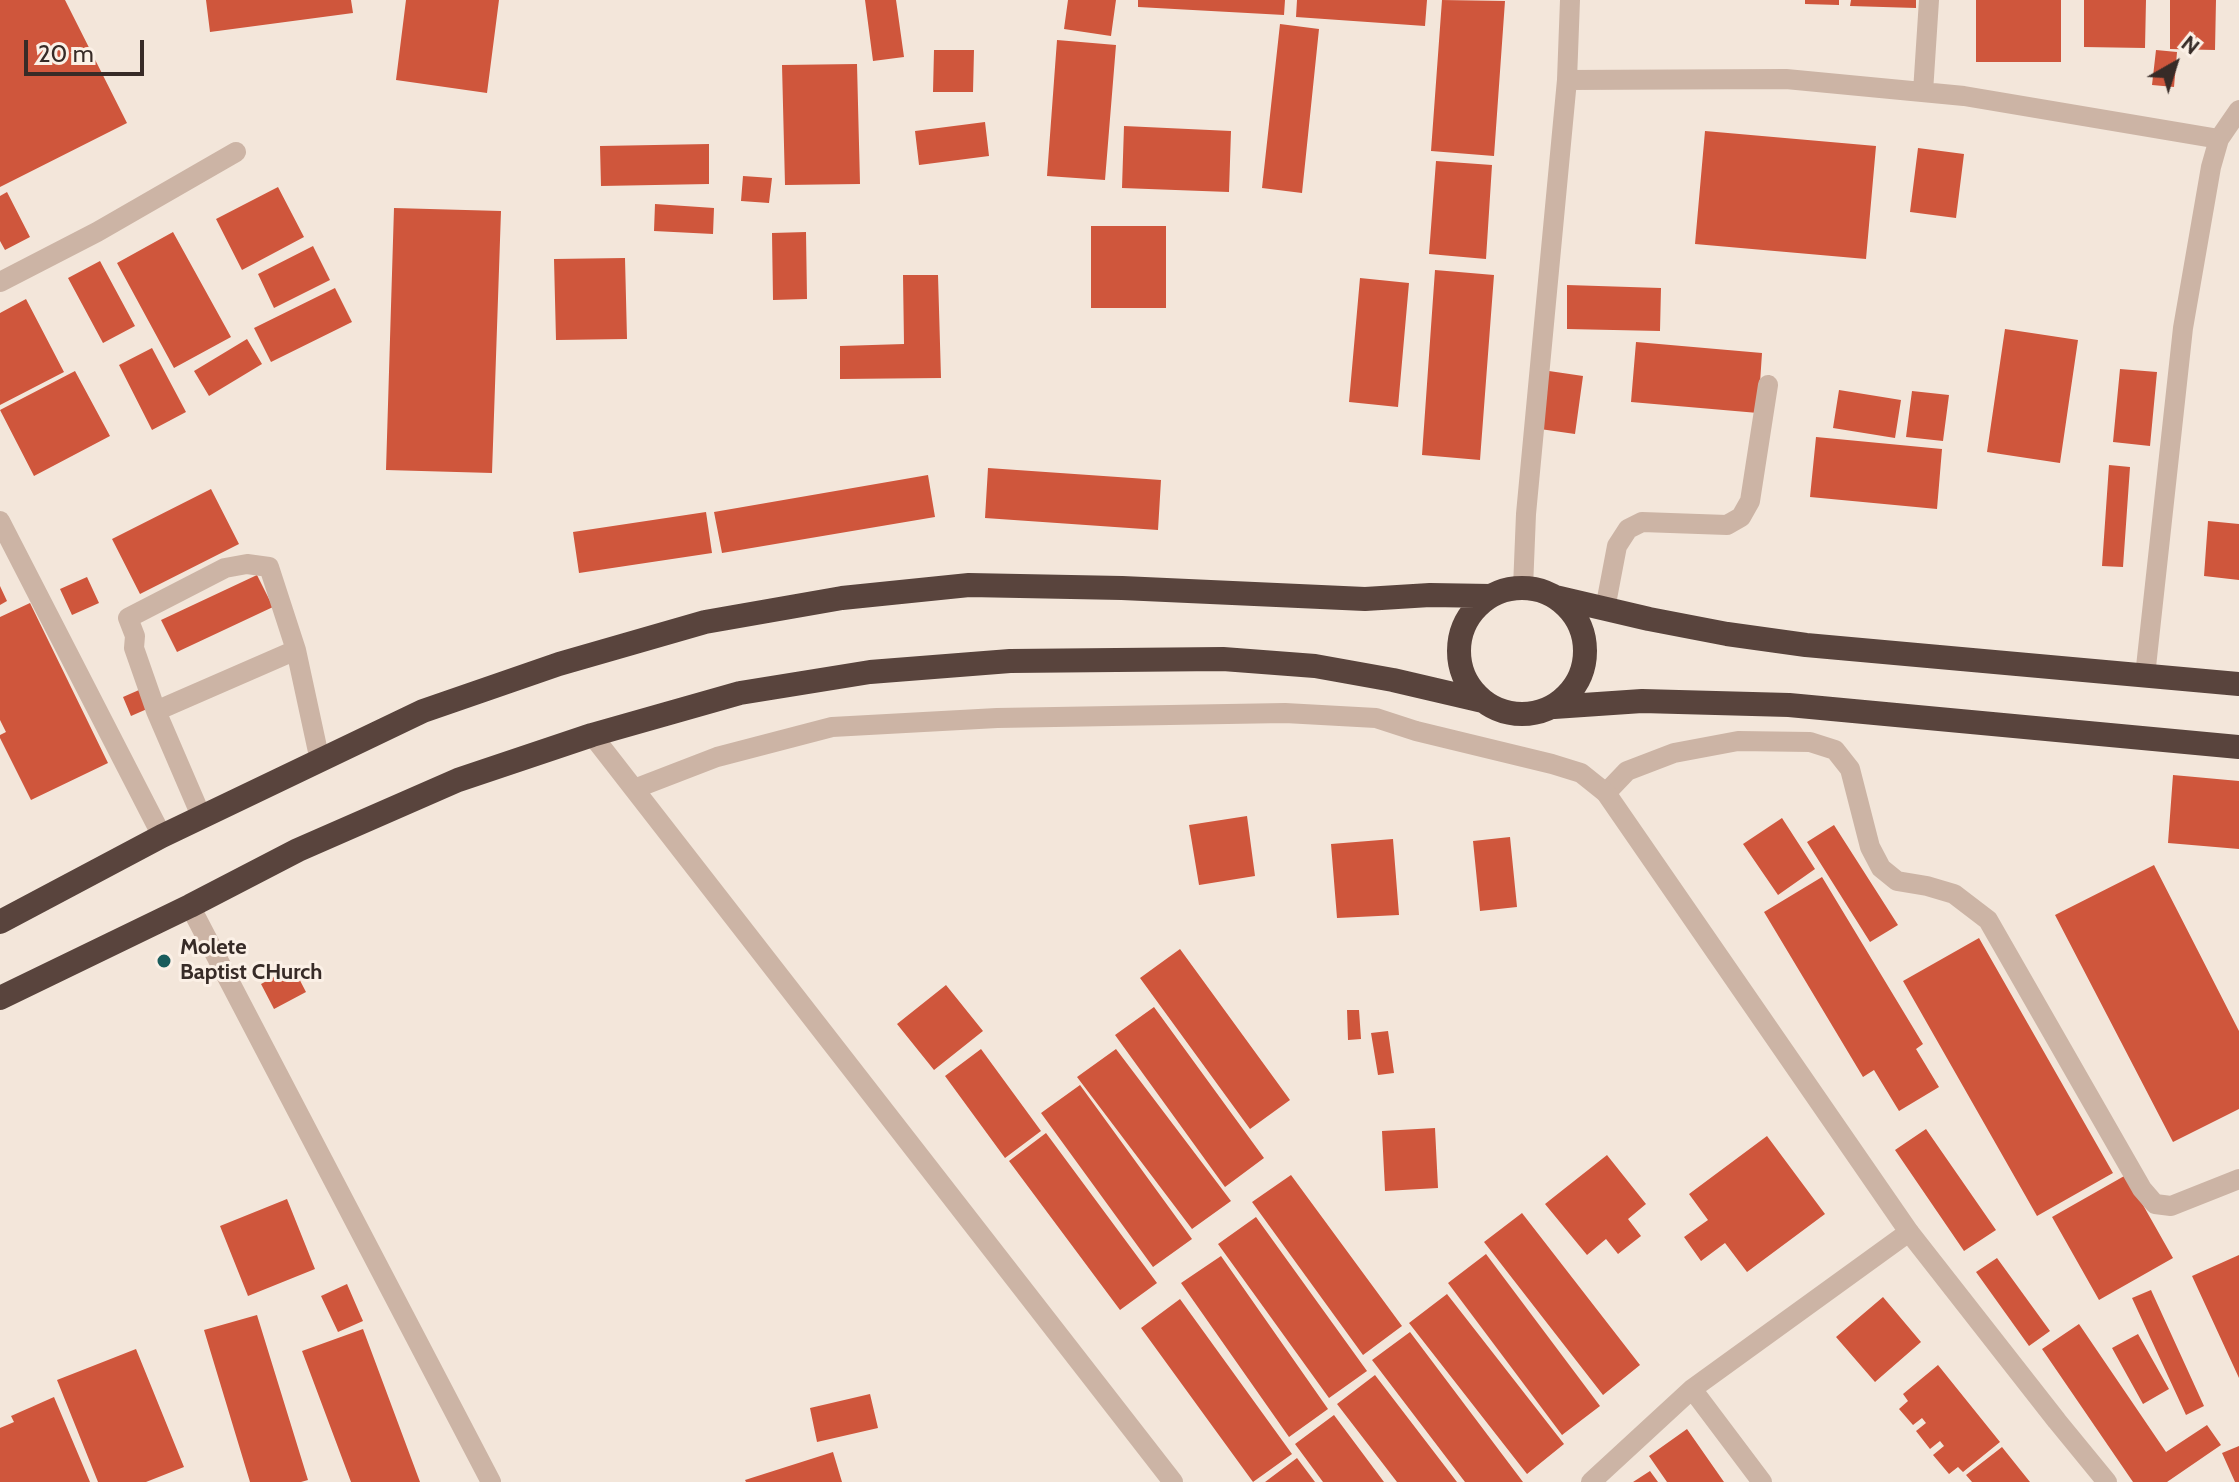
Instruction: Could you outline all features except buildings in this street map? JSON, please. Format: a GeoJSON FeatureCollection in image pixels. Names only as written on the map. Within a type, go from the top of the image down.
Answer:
{"type":"FeatureCollection","features":[{"type":"Feature","properties":{"kind":"highway"},"geometry":{"type":"LineString","coordinates":[[0,922],[162,836],[423,711],[559,664],[705,622],[842,598],[969,585],[1122,588],[1365,599],[1430,595],[1491,596]]}},
{"type":"Feature","properties":{"kind":"highway"},"geometry":{"type":"LineString","coordinates":[[1483,701],[1469,686],[1461,667],[1459,646],[1464,626],[1474,609],[1491,596],[1523,588],[1605,609],[1727,634],[1806,645],[2239,684]]}},
{"type":"Feature","properties":{"kind":"highway"},"geometry":{"type":"LineString","coordinates":[[1554,707],[1580,680],[1585,662],[1585,643],[1580,625],[1569,609],[1555,597]]}},
{"type":"Feature","properties":{"kind":"highway"},"geometry":{"type":"LineString","coordinates":[[0,998],[298,850],[458,780],[592,735],[740,693],[870,672],[1010,661],[1223,659],[1315,666],[1393,680],[1483,701],[1499,710],[1518,715],[1554,707],[1642,701],[1789,705],[2239,747]]}},
{"type":"Feature","properties":{"kind":"street"},"geometry":{"type":"LineString","coordinates":[[1523,588],[1526,514],[1567,80],[1570,0]]}},
{"type":"Feature","properties":{"kind":"street"},"geometry":{"type":"LineString","coordinates":[[1923,92],[1929,0]]}},
{"type":"Feature","properties":{"kind":"street"},"geometry":{"type":"LineString","coordinates":[[1567,80],[1786,79],[1964,96],[2219,139]]}},
{"type":"Feature","properties":{"kind":"street"},"geometry":{"type":"LineString","coordinates":[[2145,676],[2183,328],[2211,167],[2219,139],[2239,110]]}},
{"type":"Feature","properties":{"kind":"street"},"geometry":{"type":"LineString","coordinates":[[0,282],[97,232],[236,152]]}},
{"type":"Feature","properties":{"kind":"street"},"geometry":{"type":"LineString","coordinates":[[1605,609],[1617,546],[1628,529],[1642,522],[1727,525],[1741,517],[1750,501],[1768,385]]}},
{"type":"Feature","properties":{"kind":"street"},"geometry":{"type":"LineString","coordinates":[[0,521],[162,836]]}},
{"type":"Feature","properties":{"kind":"street"},"geometry":{"type":"LineString","coordinates":[[202,818],[156,711],[134,648],[135,636],[128,618],[225,568],[247,564],[269,567],[296,650],[320,761]]}},
{"type":"Feature","properties":{"kind":"street"},"geometry":{"type":"LineString","coordinates":[[156,711],[296,650]]}},
{"type":"Feature","properties":{"kind":"street"},"geometry":{"type":"LineString","coordinates":[[634,789],[717,757],[832,727],[997,718],[1285,713],[1376,718],[1581,773],[1606,793],[1909,1232],[2107,1482]]}},
{"type":"Feature","properties":{"kind":"street"},"geometry":{"type":"LineString","coordinates":[[592,735],[1173,1482]]}},
{"type":"Feature","properties":{"kind":"street"},"geometry":{"type":"LineString","coordinates":[[1606,793],[1627,771],[1674,753],[1738,741],[1810,742],[1835,750],[1850,769],[1870,847],[1881,868],[1897,881],[1954,894],[1988,920],[2142,1189],[2155,1204],[2171,1206],[2239,1179]]}},
{"type":"Feature","properties":{"kind":"street"},"geometry":{"type":"LineString","coordinates":[[190,906],[491,1482]]}},
{"type":"Feature","properties":{"kind":"street"},"geometry":{"type":"LineString","coordinates":[[1591,1482],[1692,1389],[1909,1232]]}},
{"type":"Feature","properties":{"kind":"street"},"geometry":{"type":"LineString","coordinates":[[1692,1389],[1762,1482]]}},
{"type":"Feature","properties":{"kind":"place","name":"Molete Baptist CHurch"},"geometry":{"type":"Point","coordinates":[164,961]}}]}
